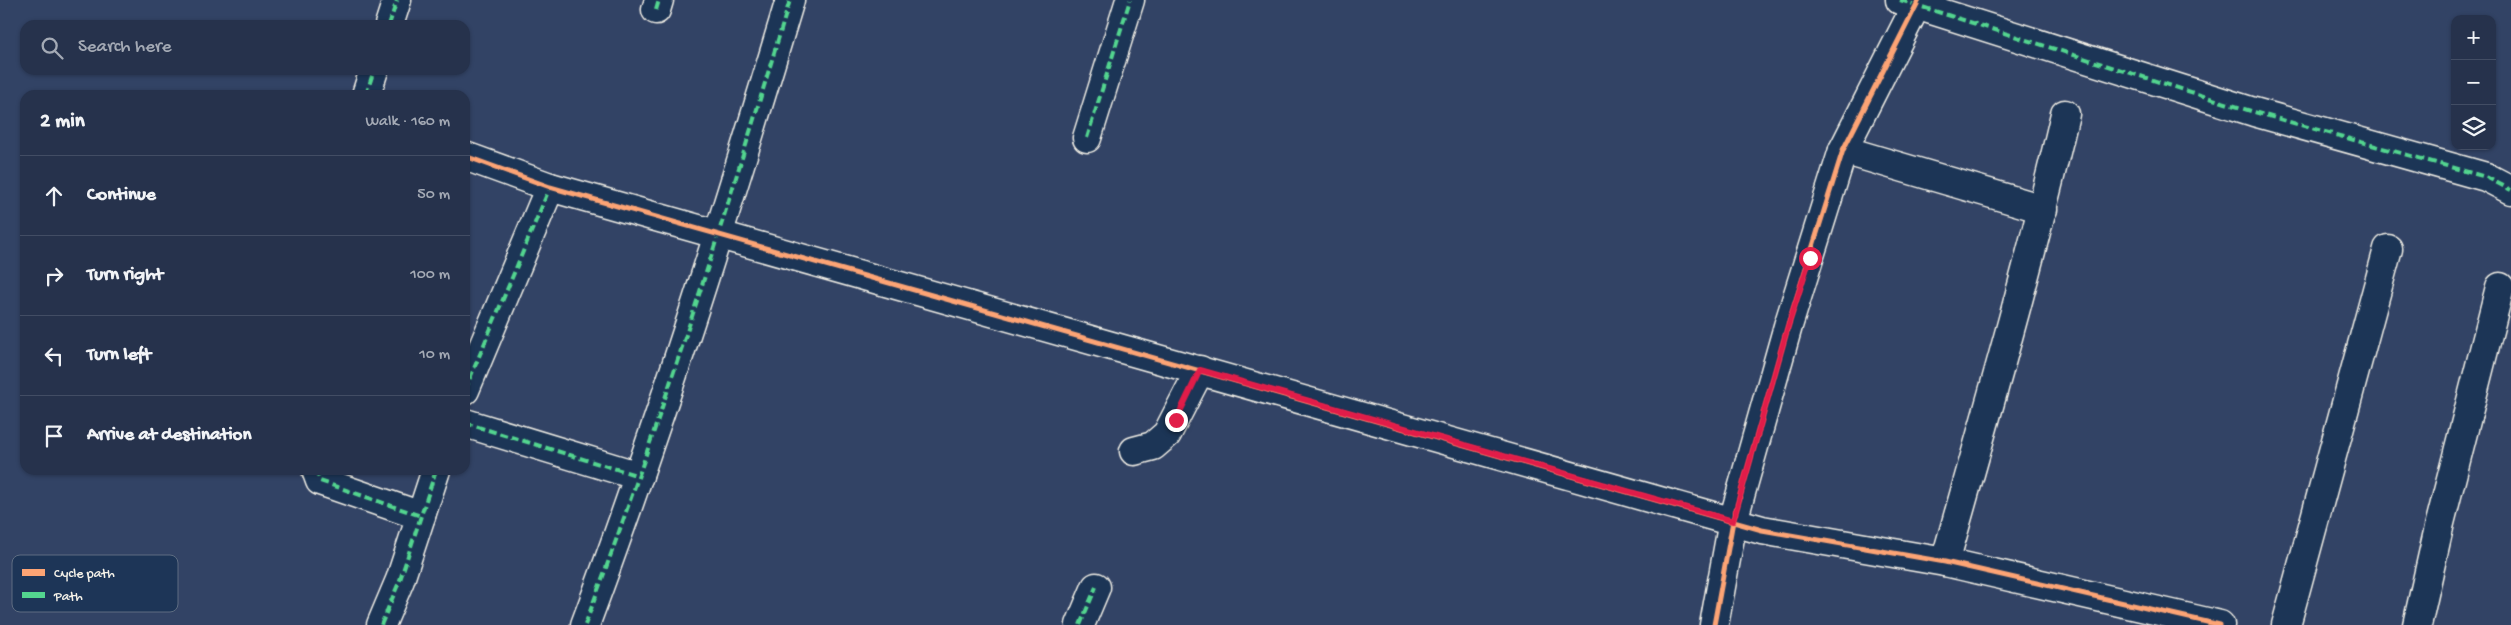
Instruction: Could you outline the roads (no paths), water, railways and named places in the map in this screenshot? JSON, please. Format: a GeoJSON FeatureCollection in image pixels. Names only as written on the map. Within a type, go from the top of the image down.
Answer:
{"type":"FeatureCollection","features":[{"type":"Feature","properties":{"kind":"street"},"geometry":{"type":"LineString","coordinates":[[391,20],[397,0]]}},
{"type":"Feature","properties":{"kind":"street"},"geometry":{"type":"LineString","coordinates":[[585,625],[639,476],[720,234],[790,0]]}},
{"type":"Feature","properties":{"kind":"street"},"geometry":{"type":"LineString","coordinates":[[1087,138],[1130,0]]}},
{"type":"Feature","properties":{"kind":"street"},"geometry":{"type":"LineString","coordinates":[[1714,625],[1733,521],[1788,326],[1843,150],[1911,2],[2254,112],[2486,177],[2511,190]]}},
{"type":"Feature","properties":{"kind":"street"},"geometry":{"type":"LineString","coordinates":[[368,90],[372,75]]}},
{"type":"Feature","properties":{"kind":"street"},"geometry":{"type":"LineString","coordinates":[[1945,562],[2043,209],[2065,114]]}},
{"type":"Feature","properties":{"kind":"street"},"geometry":{"type":"LineString","coordinates":[[1843,150],[2043,209]]}},
{"type":"Feature","properties":{"kind":"street"},"geometry":{"type":"LineString","coordinates":[[470,158],[550,188],[720,234],[1762,530],[1945,562],[2220,625]]}},
{"type":"Feature","properties":{"kind":"street"},"geometry":{"type":"LineString","coordinates":[[470,378],[550,188]]}},
{"type":"Feature","properties":{"kind":"street"},"geometry":{"type":"LineString","coordinates":[[2286,625],[2388,249]]}},
{"type":"Feature","properties":{"kind":"street"},"geometry":{"type":"LineString","coordinates":[[2418,625],[2440,523],[2500,287]]}},
{"type":"Feature","properties":{"kind":"street"},"geometry":{"type":"LineString","coordinates":[[1134,451],[1153,446],[1168,434],[1200,370]]}},
{"type":"Feature","properties":{"kind":"street"},"geometry":{"type":"LineString","coordinates":[[470,425],[639,476]]}},
{"type":"Feature","properties":{"kind":"street"},"geometry":{"type":"LineString","coordinates":[[318,475],[320,481],[422,516]]}},
{"type":"Feature","properties":{"kind":"street"},"geometry":{"type":"LineString","coordinates":[[381,625],[400,580],[434,475]]}},
{"type":"Feature","properties":{"kind":"street"},"geometry":{"type":"LineString","coordinates":[[1080,625],[1096,587]]}}]}
